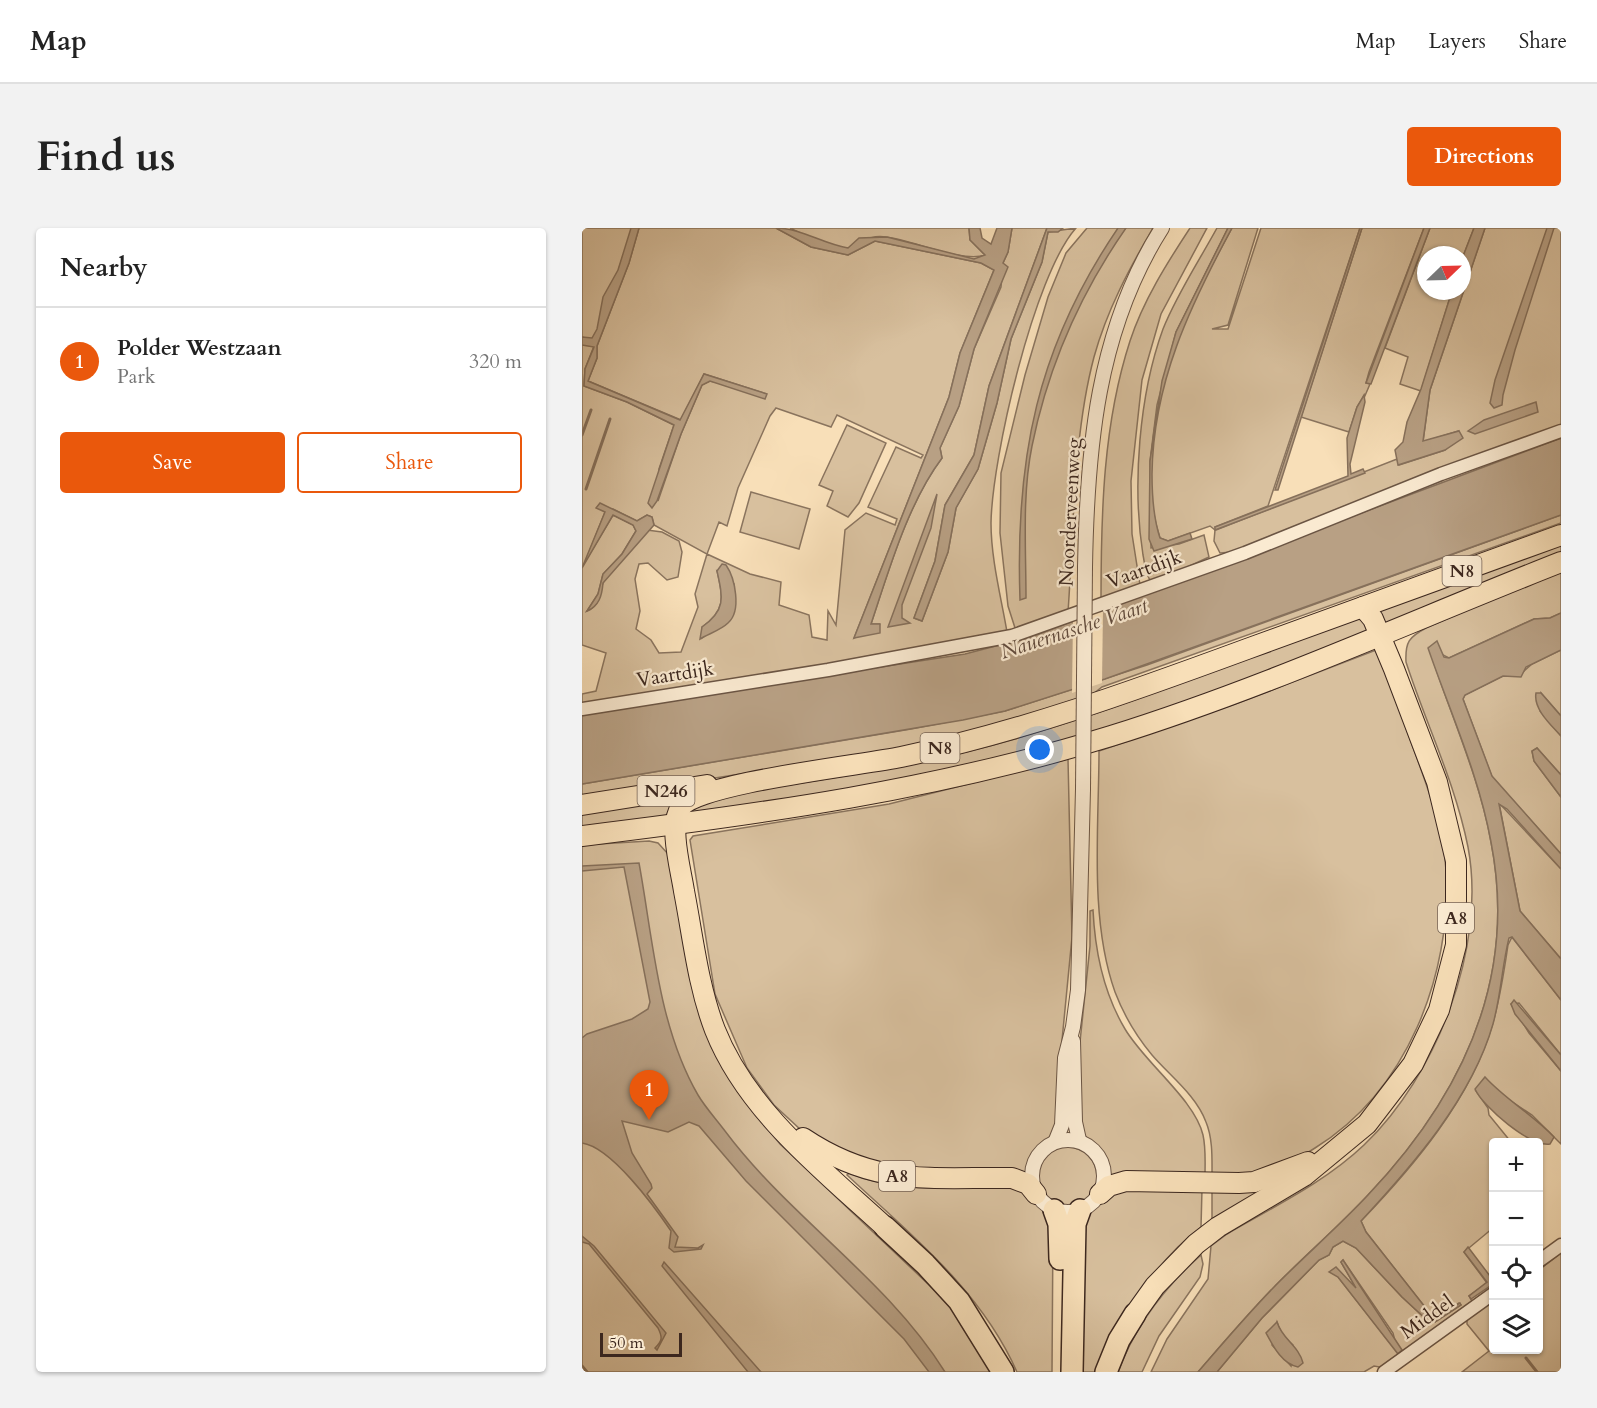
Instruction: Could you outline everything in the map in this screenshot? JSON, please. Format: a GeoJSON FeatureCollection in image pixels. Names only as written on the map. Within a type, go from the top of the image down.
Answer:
{"type":"FeatureCollection","features":[{"type":"Feature","properties":{"kind":"highway","name":"N8"},"geometry":{"type":"LineString","coordinates":[[727,787],[893,759],[1039,722],[1561,535]]}},
{"type":"Feature","properties":{"kind":"highway","name":"N8"},"geometry":{"type":"LineString","coordinates":[[1380,636],[1561,562]]}},
{"type":"Feature","properties":{"kind":"highway","name":"A8"},"geometry":{"type":"LineString","coordinates":[[1106,1372],[1119,1340],[1135,1314],[1155,1286],[1196,1244],[1227,1221],[1305,1176],[1378,1111],[1413,1064],[1438,1010],[1456,945],[1456,861],[1437,782],[1373,619],[1363,607]]}},
{"type":"Feature","properties":{"kind":"highway","name":"N246"},"geometry":{"type":"LineString","coordinates":[[582,836],[786,810],[894,791],[1056,752],[1210,703],[1380,636]]}},
{"type":"Feature","properties":{"kind":"highway","name":"N246"},"geometry":{"type":"LineString","coordinates":[[582,805],[704,784],[727,787]]}},
{"type":"Feature","properties":{"kind":"highway"},"geometry":{"type":"LineString","coordinates":[[676,825],[682,806],[689,800],[727,787]]}},
{"type":"Feature","properties":{"kind":"highway","name":"A8"},"geometry":{"type":"LineString","coordinates":[[676,825],[676,843],[700,976],[712,1021],[737,1072],[768,1114],[925,1264],[959,1300],[1003,1372]]}},
{"type":"Feature","properties":{"kind":"highway","name":"A8"},"geometry":{"type":"LineString","coordinates":[[768,1114],[823,1151],[866,1170],[900,1176],[1012,1178],[1028,1184],[1036,1194]]}},
{"type":"Feature","properties":{"kind":"highway","name":"A8"},"geometry":{"type":"LineString","coordinates":[[1100,1194],[1109,1186],[1126,1181],[1254,1182],[1338,1149]]}},
{"type":"Feature","properties":{"kind":"highway"},"geometry":{"type":"LineString","coordinates":[[1054,1210],[1060,1234],[1058,1372]]}},
{"type":"Feature","properties":{"kind":"highway"},"geometry":{"type":"LineString","coordinates":[[1072,1372],[1074,1224],[1080,1210]]}},
{"type":"Feature","properties":{"kind":"street","name":"Noorderveenweg"},"geometry":{"type":"LineString","coordinates":[[1078,1140],[1075,1122],[1073,1026],[1080,952],[1089,464],[1102,377],[1110,341],[1138,272],[1162,228]]}},
{"type":"Feature","properties":{"kind":"street","name":"Vaartdijk"},"geometry":{"type":"LineString","coordinates":[[582,709],[828,670],[1012,636],[1245,553],[1441,474],[1561,431]]}},
{"type":"Feature","properties":{"kind":"street","name":"Noorderveenweg"},"geometry":{"type":"LineString","coordinates":[[1056,1140],[1062,1125],[1065,1058],[1073,1026]]}},
{"type":"Feature","properties":{"kind":"street"},"geometry":{"type":"LineString","coordinates":[[1056,1140],[1078,1140],[1088,1145],[1102,1163],[1103,1184],[1100,1194],[1093,1203],[1080,1210],[1065,1213],[1054,1210],[1041,1201],[1036,1194],[1031,1172],[1041,1149],[1056,1140]]}},
{"type":"Feature","properties":{"kind":"street"},"geometry":{"type":"LineString","coordinates":[[1543,1258],[1561,1245]]}},
{"type":"Feature","properties":{"kind":"street","name":"Middel"},"geometry":{"type":"LineString","coordinates":[[1384,1372],[1489,1297]]}},
{"type":"Feature","properties":{"kind":"shaded area"},"geometry":{"type":"Polygon","coordinates":[[[582,228],[635,228],[632,240],[624,253],[598,332],[591,340],[582,337],[582,228]]]}},
{"type":"Feature","properties":{"kind":"shaded area"},"geometry":{"type":"Polygon","coordinates":[[[639,228],[776,228],[811,247],[848,255],[875,241],[981,263],[994,270],[960,353],[949,397],[854,638],[880,624],[871,624],[909,516],[942,458],[940,448],[959,406],[974,349],[1001,287],[1003,263],[1008,252],[1012,228],[1047,228],[989,386],[974,455],[945,505],[935,561],[914,618],[922,621],[948,552],[956,508],[978,469],[997,403],[1011,339],[1042,262],[1048,232],[1076,228],[1060,252],[1031,325],[1007,413],[999,456],[993,494],[991,537],[1007,632],[815,667],[582,705],[582,694],[596,691],[606,653],[582,645],[582,345],[594,346],[585,369],[584,386],[627,402],[674,425],[659,469],[658,501],[681,434],[702,385],[710,381],[767,394],[704,374],[681,420],[588,381],[597,358],[597,346],[629,263],[639,228]],[[776,408],[770,416],[738,488],[727,526],[719,522],[707,554],[750,574],[781,582],[779,605],[809,615],[812,637],[827,640],[828,611],[836,625],[845,530],[866,513],[895,525],[897,519],[868,507],[896,447],[921,458],[923,455],[837,415],[831,427],[776,408]],[[601,509],[605,512],[586,560],[613,515],[633,525],[636,531],[622,554],[603,574],[598,594],[587,611],[597,603],[605,579],[647,530],[662,532],[679,541],[682,552],[678,577],[667,580],[648,563],[639,564],[635,579],[640,611],[636,629],[651,640],[659,653],[681,652],[698,607],[695,594],[707,554],[654,525],[652,517],[647,515],[637,521],[613,509],[601,509]],[[717,571],[721,603],[715,615],[702,627],[702,638],[730,620],[734,609],[734,584],[717,571]]]}},
{"type":"Feature","properties":{"kind":"shaded area"},"geometry":{"type":"Polygon","coordinates":[[[790,228],[969,228],[970,240],[985,255],[975,257],[951,254],[886,237],[873,237],[852,247],[840,248],[817,241],[790,228]]]}},
{"type":"Feature","properties":{"kind":"shaded area"},"geometry":{"type":"Polygon","coordinates":[[[1087,228],[1153,228],[1112,306],[1099,340],[1087,387],[1075,483],[1068,612],[1016,631],[1008,606],[1000,533],[1001,473],[1025,375],[1048,297],[1066,253],[1087,228]]]}},
{"type":"Feature","properties":{"kind":"shaded area"},"geometry":{"type":"Polygon","coordinates":[[[1190,228],[1207,228],[1161,314],[1142,380],[1131,481],[1132,534],[1140,585],[1101,600],[1105,469],[1121,372],[1142,311],[1164,269],[1190,228]]]}},
{"type":"Feature","properties":{"kind":"shaded area"},"geometry":{"type":"Polygon","coordinates":[[[1217,228],[1228,228],[1176,332],[1157,405],[1150,461],[1151,548],[1179,544],[1204,535],[1209,557],[1164,578],[1151,581],[1146,573],[1143,555],[1138,500],[1140,441],[1148,382],[1163,329],[1181,290],[1217,228]]]}},
{"type":"Feature","properties":{"kind":"shaded area"},"geometry":{"type":"Polygon","coordinates":[[[1232,228],[1258,228],[1228,325],[1212,329],[1228,329],[1261,228],[1360,228],[1268,506],[1215,527],[1216,530],[1397,459],[1399,465],[1445,450],[1458,431],[1423,442],[1430,390],[1461,300],[1471,300],[1471,269],[1485,228],[1561,228],[1561,429],[1232,552],[1220,553],[1214,541],[1215,530],[1210,526],[1168,541],[1160,538],[1153,512],[1151,483],[1155,422],[1169,362],[1199,288],[1232,228]]]}},
{"type":"Feature","properties":{"kind":"shaded area"},"geometry":{"type":"Polygon","coordinates":[[[1362,228],[1424,228],[1369,372],[1366,383],[1370,384],[1357,407],[1349,432],[1301,417],[1362,228]]]}},
{"type":"Feature","properties":{"kind":"shaded area"},"geometry":{"type":"Polygon","coordinates":[[[1430,228],[1474,228],[1467,246],[1423,246],[1430,228]]]}},
{"type":"Feature","properties":{"kind":"shaded area"},"geometry":{"type":"Polygon","coordinates":[[[1417,263],[1417,300],[1449,300],[1421,391],[1400,384],[1408,357],[1385,348],[1417,263]]]}},
{"type":"Feature","properties":{"kind":"shaded area"},"geometry":{"type":"Polygon","coordinates":[[[847,425],[886,443],[859,503],[848,517],[827,506],[833,491],[819,485],[847,425]]]}},
{"type":"Feature","properties":{"kind":"shaded area"},"geometry":{"type":"Polygon","coordinates":[[[751,492],[810,509],[799,549],[740,532],[751,492]]]}},
{"type":"Feature","properties":{"kind":"shaded area"},"geometry":{"type":"Polygon","coordinates":[[[1561,515],[1561,523],[1102,687],[1093,694],[1050,709],[911,747],[582,799],[582,784],[1005,711],[1147,665],[1561,515]]]}},
{"type":"Feature","properties":{"kind":"shaded area"},"geometry":{"type":"Polygon","coordinates":[[[1561,543],[1561,552],[1383,626],[1376,609],[1561,543]]]}},
{"type":"Feature","properties":{"kind":"shaded area"},"geometry":{"type":"Polygon","coordinates":[[[1561,568],[1561,613],[1550,618],[1534,619],[1449,658],[1429,648],[1486,817],[1497,892],[1496,941],[1488,988],[1474,1033],[1455,1076],[1430,1118],[1401,1157],[1368,1195],[1269,1292],[1198,1372],[1151,1372],[1167,1339],[1208,1279],[1211,1246],[1227,1234],[1315,1183],[1349,1159],[1390,1117],[1413,1084],[1434,1047],[1450,1008],[1462,967],[1470,926],[1472,886],[1468,847],[1456,799],[1406,662],[1407,645],[1412,637],[1426,628],[1561,568]]]}},
{"type":"Feature","properties":{"kind":"shaded area"},"geometry":{"type":"Polygon","coordinates":[[[1353,618],[1362,620],[1373,630],[1222,688],[1107,728],[1022,752],[928,774],[690,818],[690,810],[711,797],[902,766],[1015,739],[1143,697],[1353,618]]]}},
{"type":"Feature","properties":{"kind":"shaded area"},"geometry":{"type":"Polygon","coordinates":[[[1376,650],[1427,787],[1444,853],[1446,910],[1441,950],[1431,989],[1417,1027],[1398,1063],[1375,1095],[1347,1124],[1292,1162],[1266,1171],[1212,1177],[1210,1135],[1202,1112],[1189,1094],[1152,1055],[1136,1033],[1118,1000],[1107,964],[1097,873],[1099,751],[1235,704],[1376,650]]]}},
{"type":"Feature","properties":{"kind":"shaded area"},"geometry":{"type":"Polygon","coordinates":[[[1561,650],[1561,716],[1541,693],[1540,711],[1561,736],[1561,775],[1537,748],[1532,751],[1534,761],[1561,797],[1561,854],[1492,777],[1463,699],[1465,695],[1503,676],[1523,672],[1532,664],[1561,650]]]}},
{"type":"Feature","properties":{"kind":"shaded area"},"geometry":{"type":"Polygon","coordinates":[[[1068,759],[1072,937],[1060,1061],[1058,1124],[1050,1138],[1033,1152],[1025,1174],[885,1171],[801,1130],[774,1105],[747,1068],[715,994],[690,840],[693,836],[889,804],[1068,759]]]}},
{"type":"Feature","properties":{"kind":"shaded area"},"geometry":{"type":"Polygon","coordinates":[[[673,800],[668,821],[582,828],[582,810],[673,800]]]}},
{"type":"Feature","properties":{"kind":"shaded area"},"geometry":{"type":"Polygon","coordinates":[[[1499,803],[1561,869],[1561,959],[1520,911],[1499,803]]]}},
{"type":"Feature","properties":{"kind":"shaded area"},"geometry":{"type":"Polygon","coordinates":[[[649,841],[658,843],[669,855],[690,978],[758,1117],[780,1144],[945,1300],[972,1338],[992,1372],[582,1372],[582,845],[649,841]]]}},
{"type":"Feature","properties":{"kind":"shaded area"},"geometry":{"type":"Polygon","coordinates":[[[1093,910],[1098,956],[1111,1001],[1134,1042],[1180,1095],[1198,1122],[1204,1140],[1205,1176],[1109,1176],[1102,1156],[1082,1132],[1078,1061],[1090,946],[1090,911],[1093,910]]]}},
{"type":"Feature","properties":{"kind":"shaded area"},"geometry":{"type":"Polygon","coordinates":[[[1512,937],[1561,1000],[1561,1055],[1519,1003],[1511,1004],[1529,1033],[1561,1071],[1561,1144],[1532,1115],[1500,1094],[1476,1091],[1488,1108],[1489,1115],[1508,1138],[1489,1138],[1489,1231],[1464,1252],[1487,1283],[1469,1296],[1473,1303],[1413,1344],[1409,1351],[1385,1368],[1374,1366],[1364,1372],[1217,1372],[1262,1318],[1319,1260],[1329,1255],[1333,1247],[1343,1241],[1356,1248],[1428,1321],[1435,1322],[1461,1305],[1459,1303],[1437,1316],[1432,1316],[1366,1232],[1361,1221],[1420,1155],[1455,1106],[1482,1053],[1495,1016],[1508,945],[1512,937]],[[1343,1260],[1341,1262],[1356,1288],[1338,1277],[1398,1353],[1393,1333],[1343,1260]],[[1277,1322],[1272,1345],[1291,1366],[1293,1345],[1282,1335],[1277,1322]]]}},
{"type":"Feature","properties":{"kind":"shaded area"},"geometry":{"type":"Polygon","coordinates":[[[1067,1147],[1088,1156],[1097,1177],[1088,1198],[1067,1207],[1046,1198],[1037,1177],[1046,1156],[1067,1147]]]}},
{"type":"Feature","properties":{"kind":"shaded area"},"geometry":{"type":"Polygon","coordinates":[[[849,1173],[869,1180],[911,1187],[1017,1186],[1046,1213],[1053,1226],[1052,1372],[1017,1372],[1002,1342],[964,1289],[919,1242],[847,1175],[849,1173]]]}},
{"type":"Feature","properties":{"kind":"shaded area"},"geometry":{"type":"Polygon","coordinates":[[[1296,1174],[1212,1220],[1212,1189],[1296,1174]]]}},
{"type":"Feature","properties":{"kind":"shaded area"},"geometry":{"type":"Polygon","coordinates":[[[1117,1189],[1202,1189],[1201,1227],[1168,1257],[1140,1292],[1109,1351],[1101,1372],[1080,1372],[1084,1213],[1117,1189]]]}},
{"type":"Feature","properties":{"kind":"shaded area"},"geometry":{"type":"Polygon","coordinates":[[[1561,1253],[1561,1372],[1462,1372],[1489,1351],[1489,1354],[1543,1354],[1543,1267],[1561,1253]]]}},
{"type":"Feature","properties":{"kind":"shaded area"},"geometry":{"type":"Polygon","coordinates":[[[1201,1255],[1203,1264],[1200,1277],[1159,1336],[1142,1372],[1118,1372],[1133,1339],[1152,1308],[1175,1280],[1201,1255]]]}},
{"type":"Feature","properties":{"kind":"shaded area"},"geometry":{"type":"Polygon","coordinates":[[[1489,1304],[1489,1351],[1467,1324],[1467,1320],[1489,1304]]]}},
{"type":"Feature","properties":{"kind":"water"},"geometry":{"type":"Polygon","coordinates":[[[631,228],[639,228],[629,263],[597,346],[597,358],[588,381],[680,420],[704,374],[767,394],[765,399],[710,381],[702,385],[681,434],[657,501],[652,508],[648,503],[674,425],[627,402],[584,386],[585,369],[594,347],[582,345],[582,337],[592,338],[597,329],[603,297],[618,270],[631,228]]]}},
{"type":"Feature","properties":{"kind":"water"},"geometry":{"type":"Polygon","coordinates":[[[776,228],[794,231],[848,248],[859,238],[887,237],[974,259],[985,255],[970,240],[969,228],[980,228],[982,238],[991,244],[997,228],[1012,228],[1008,252],[1003,263],[1008,267],[974,349],[959,406],[940,448],[942,458],[909,516],[871,624],[880,624],[880,633],[854,638],[949,397],[960,353],[994,270],[981,263],[875,241],[848,255],[811,247],[776,228]]]}},
{"type":"Feature","properties":{"kind":"water"},"geometry":{"type":"Polygon","coordinates":[[[1047,228],[1063,228],[1058,232],[1048,232],[1042,262],[1011,339],[997,403],[978,469],[956,508],[948,552],[922,621],[914,618],[935,561],[945,505],[974,455],[989,386],[1047,228]]]}},
{"type":"Feature","properties":{"kind":"water"},"geometry":{"type":"Polygon","coordinates":[[[1118,228],[1126,228],[1080,305],[1057,360],[1039,417],[1027,483],[1026,598],[1020,600],[1019,548],[1022,499],[1027,451],[1037,405],[1050,361],[1068,316],[1090,272],[1118,228]]]}},
{"type":"Feature","properties":{"kind":"water"},"geometry":{"type":"Polygon","coordinates":[[[1228,228],[1232,228],[1188,316],[1177,346],[1159,408],[1154,441],[1153,498],[1160,538],[1168,541],[1190,533],[1192,539],[1154,551],[1149,539],[1150,461],[1162,381],[1176,332],[1228,228]]]}},
{"type":"Feature","properties":{"kind":"water"},"geometry":{"type":"Polygon","coordinates":[[[1360,228],[1362,228],[1278,490],[1275,490],[1360,228]]]}},
{"type":"Feature","properties":{"kind":"water"},"geometry":{"type":"Polygon","coordinates":[[[1424,228],[1430,228],[1423,246],[1417,246],[1424,228]]]}},
{"type":"Feature","properties":{"kind":"water"},"geometry":{"type":"Polygon","coordinates":[[[1474,228],[1485,228],[1471,269],[1471,246],[1467,246],[1474,228]]]}},
{"type":"Feature","properties":{"kind":"water"},"geometry":{"type":"Polygon","coordinates":[[[1547,228],[1554,228],[1515,350],[1502,405],[1494,408],[1490,403],[1495,380],[1547,228]]]}},
{"type":"Feature","properties":{"kind":"water"},"geometry":{"type":"Polygon","coordinates":[[[1417,247],[1417,262],[1371,384],[1366,383],[1417,247]]]}},
{"type":"Feature","properties":{"kind":"water"},"geometry":{"type":"Polygon","coordinates":[[[1449,300],[1461,300],[1430,390],[1423,441],[1459,431],[1463,438],[1445,450],[1398,465],[1395,450],[1403,442],[1407,422],[1421,389],[1449,300]]]}},
{"type":"Feature","properties":{"kind":"water"},"geometry":{"type":"Polygon","coordinates":[[[1364,395],[1365,402],[1350,464],[1351,474],[1363,469],[1365,473],[1215,530],[1215,527],[1348,476],[1347,438],[1357,407],[1364,395]]]}},
{"type":"Feature","properties":{"kind":"water"},"geometry":{"type":"Polygon","coordinates":[[[1536,402],[1538,412],[1475,434],[1468,431],[1484,420],[1536,402]]]}},
{"type":"Feature","properties":{"kind":"water","name":"Nauernasche Vaart"},"geometry":{"type":"Polygon","coordinates":[[[1561,438],[1561,515],[1105,679],[1005,711],[963,720],[582,784],[582,713],[965,654],[1031,637],[1561,438]]]}},
{"type":"Feature","properties":{"kind":"water"},"geometry":{"type":"Polygon","coordinates":[[[937,494],[931,528],[902,605],[902,618],[910,623],[888,627],[937,494]]]}},
{"type":"Feature","properties":{"kind":"water"},"geometry":{"type":"Polygon","coordinates":[[[600,503],[637,521],[647,515],[652,517],[654,525],[603,583],[599,600],[587,611],[598,594],[603,574],[622,554],[636,531],[633,525],[613,515],[582,568],[605,512],[596,508],[600,503]]]}},
{"type":"Feature","properties":{"kind":"water"},"geometry":{"type":"Polygon","coordinates":[[[722,564],[726,565],[732,578],[736,594],[735,611],[728,623],[700,639],[702,627],[715,615],[721,603],[717,571],[722,564]]]}},
{"type":"Feature","properties":{"kind":"water"},"geometry":{"type":"Polygon","coordinates":[[[1561,613],[1561,650],[1526,667],[1521,677],[1503,676],[1465,695],[1463,699],[1492,776],[1561,854],[1561,869],[1507,809],[1499,804],[1520,911],[1561,959],[1561,1000],[1512,937],[1509,938],[1493,1024],[1471,1078],[1420,1154],[1361,1221],[1366,1232],[1432,1316],[1437,1316],[1460,1303],[1461,1305],[1435,1322],[1428,1321],[1356,1248],[1343,1241],[1333,1247],[1329,1255],[1319,1260],[1262,1318],[1217,1372],[1198,1372],[1269,1292],[1368,1195],[1401,1157],[1430,1118],[1455,1076],[1474,1033],[1488,988],[1496,941],[1497,892],[1491,842],[1479,792],[1428,648],[1437,641],[1444,657],[1449,658],[1534,619],[1550,618],[1561,613]]]}},
{"type":"Feature","properties":{"kind":"water"},"geometry":{"type":"Polygon","coordinates":[[[1536,693],[1541,693],[1561,716],[1561,736],[1540,711],[1536,693]]]}},
{"type":"Feature","properties":{"kind":"water"},"geometry":{"type":"Polygon","coordinates":[[[1537,748],[1561,775],[1561,797],[1534,761],[1532,751],[1537,748]]]}},
{"type":"Feature","properties":{"kind":"water"},"geometry":{"type":"Polygon","coordinates":[[[639,863],[665,1011],[685,1068],[698,1095],[751,1163],[895,1307],[922,1339],[945,1372],[929,1372],[904,1339],[746,1181],[699,1126],[689,1122],[668,1132],[622,1121],[632,1153],[651,1184],[652,1188],[647,1194],[678,1237],[675,1247],[698,1248],[703,1245],[701,1249],[674,1252],[669,1248],[671,1231],[643,1193],[606,1155],[582,1143],[582,1038],[587,1034],[632,1019],[648,1009],[650,1002],[624,867],[582,871],[582,866],[639,863]]]}},
{"type":"Feature","properties":{"kind":"water"},"geometry":{"type":"Polygon","coordinates":[[[1514,1000],[1561,1055],[1561,1071],[1515,1014],[1511,1004],[1514,1000]]]}},
{"type":"Feature","properties":{"kind":"water"},"geometry":{"type":"Polygon","coordinates":[[[1485,1077],[1554,1137],[1550,1144],[1543,1143],[1543,1138],[1529,1138],[1520,1133],[1487,1106],[1475,1089],[1485,1077]]]}},
{"type":"Feature","properties":{"kind":"water"},"geometry":{"type":"Polygon","coordinates":[[[582,1236],[594,1246],[666,1333],[657,1350],[655,1348],[661,1339],[658,1328],[589,1244],[582,1242],[582,1236]]]}},
{"type":"Feature","properties":{"kind":"water"},"geometry":{"type":"Polygon","coordinates":[[[1468,1247],[1489,1275],[1489,1287],[1471,1299],[1469,1296],[1487,1282],[1464,1252],[1468,1247]]]}},
{"type":"Feature","properties":{"kind":"water"},"geometry":{"type":"Polygon","coordinates":[[[1343,1260],[1402,1350],[1398,1354],[1338,1277],[1329,1272],[1336,1267],[1356,1288],[1341,1262],[1343,1260]]]}},
{"type":"Feature","properties":{"kind":"water"},"geometry":{"type":"Polygon","coordinates":[[[664,1262],[761,1372],[748,1372],[662,1266],[664,1262]]]}},
{"type":"Feature","properties":{"kind":"water"},"geometry":{"type":"Polygon","coordinates":[[[1277,1322],[1301,1357],[1303,1363],[1298,1367],[1283,1358],[1266,1333],[1277,1322]]]}},
{"type":"Feature","properties":{"kind":"pier"},"geometry":{"type":"Polygon","coordinates":[[[1103,608],[1102,683],[1072,693],[1073,619],[1103,608]]]}},
{"type":"Feature","properties":{"kind":"waterway"},"geometry":{"type":"LineString","coordinates":[[582,435],[591,410]]}},
{"type":"Feature","properties":{"kind":"waterway"},"geometry":{"type":"LineString","coordinates":[[586,489],[610,419]]}},
{"type":"Feature","properties":{"kind":"waterway"},"geometry":{"type":"LineString","coordinates":[[1526,1358],[1537,1372]]}},
{"type":"Feature","properties":{"kind":"waterway"},"geometry":{"type":"LineString","coordinates":[[582,1366],[587,1372]]}},
{"type":"Feature","properties":{"kind":"place","name":"Polder Westzaan"},"geometry":{"type":"Point","coordinates":[649,1120]}}]}
